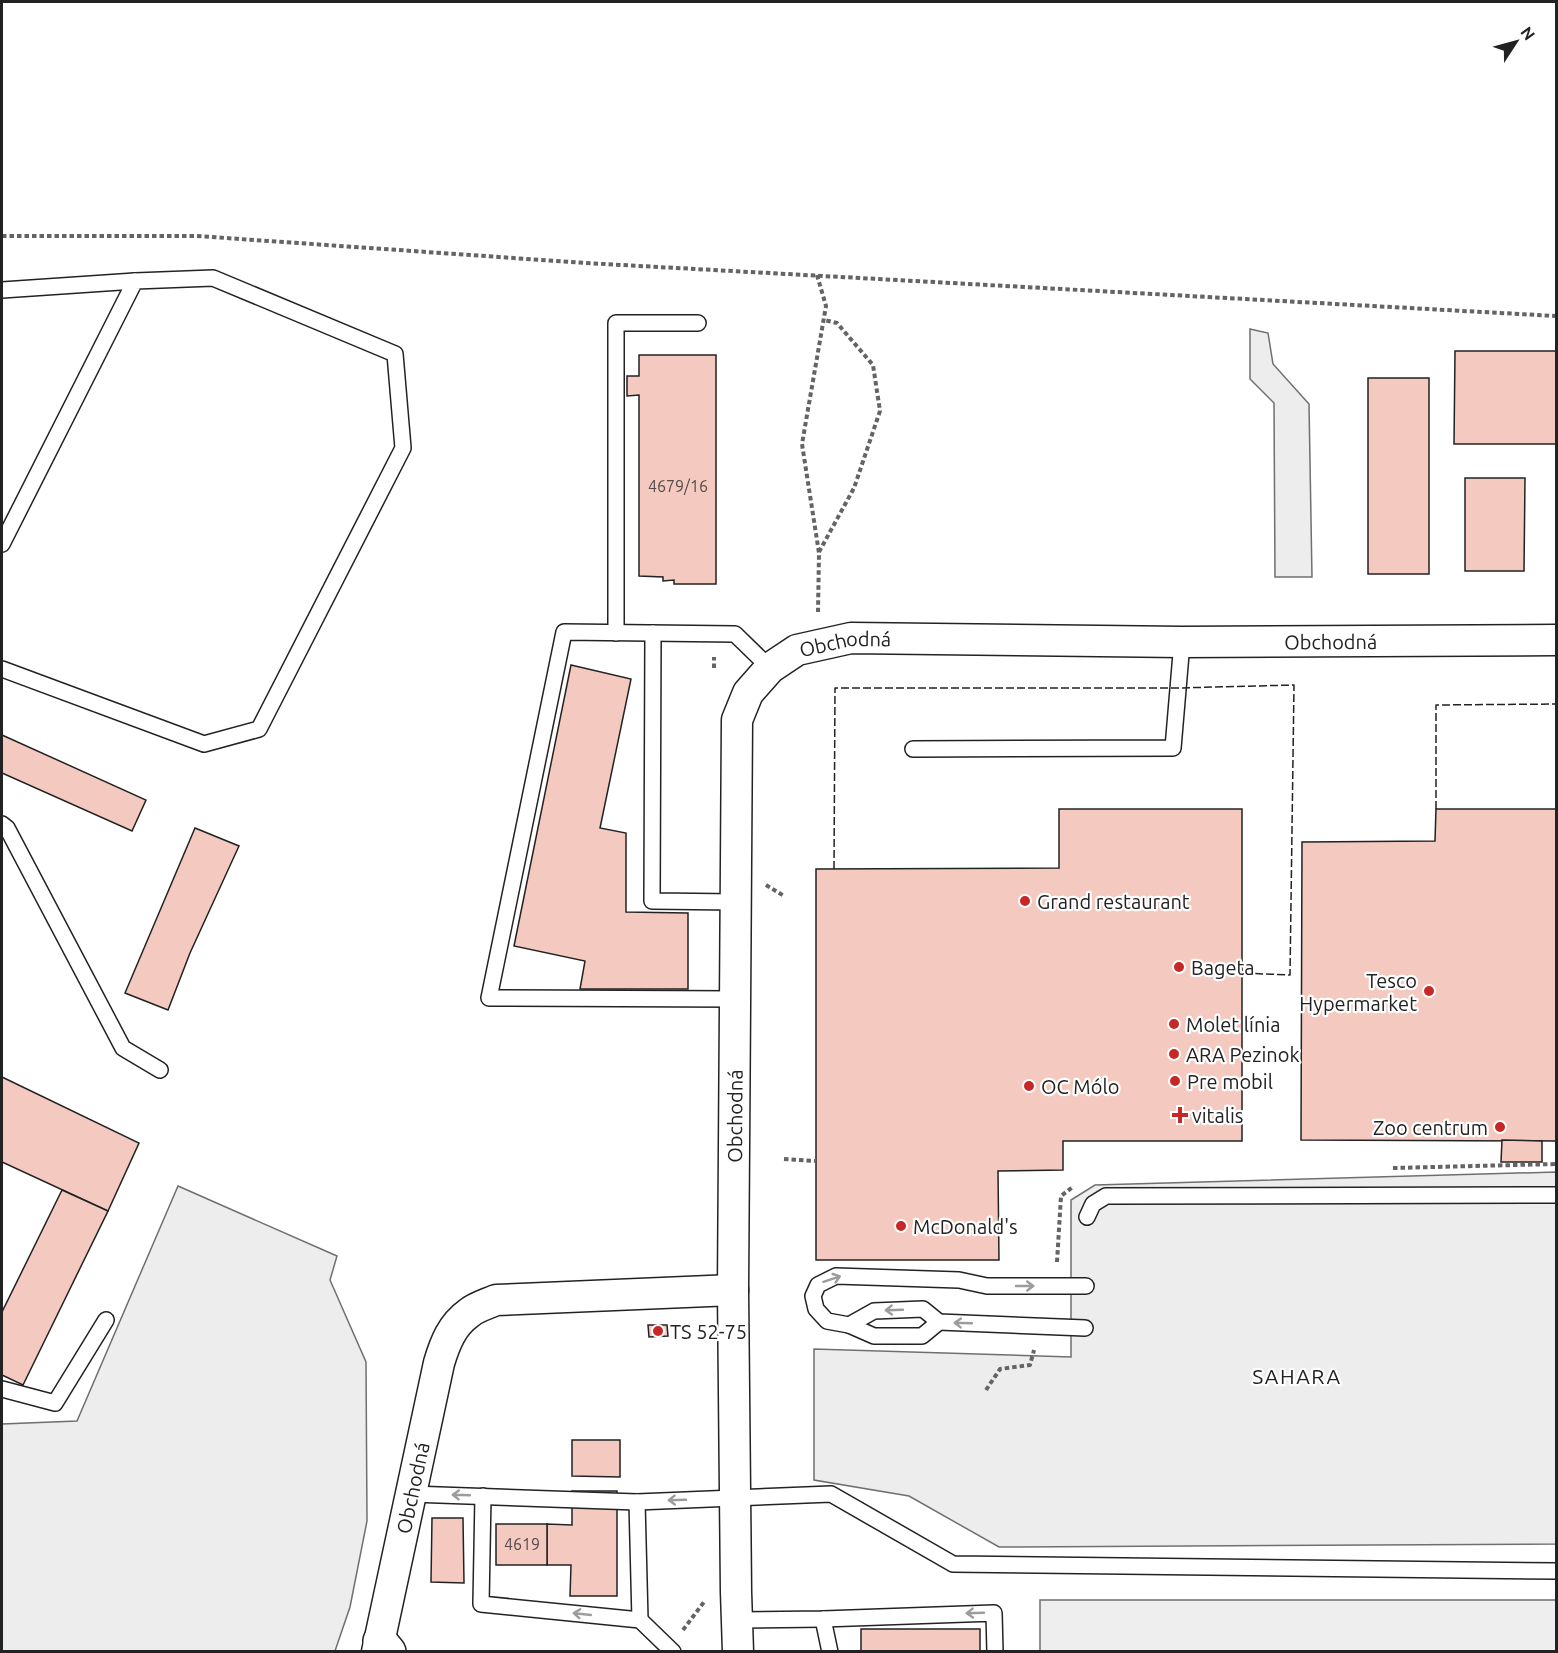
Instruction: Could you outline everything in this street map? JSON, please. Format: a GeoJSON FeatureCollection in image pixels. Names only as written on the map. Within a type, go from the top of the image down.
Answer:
{"type":"FeatureCollection","features":[{"type":"Feature","properties":{"kind":"street","name":"Obchodná"},"geometry":{"type":"LineString","coordinates":[[738,1652],[733,1290],[737,720],[748,693],[770,668],[797,650],[850,638],[1182,642],[1557,640]]}},
{"type":"Feature","properties":{"kind":"street","name":"Obchodná"},"geometry":{"type":"LineString","coordinates":[[382,1648],[439,1363],[453,1328],[470,1312],[496,1300],[733,1290]]}},
{"type":"Feature","properties":{"kind":"lane"},"geometry":{"type":"LineString","coordinates":[[2,290],[213,278],[395,354],[403,448],[259,729],[204,744],[2,669]]}},
{"type":"Feature","properties":{"kind":"lane"},"geometry":{"type":"LineString","coordinates":[[2,544],[135,281]]}},
{"type":"Feature","properties":{"kind":"lane"},"geometry":{"type":"LineString","coordinates":[[616,633],[616,323],[698,323]]}},
{"type":"Feature","properties":{"kind":"lane"},"geometry":{"type":"LineString","coordinates":[[735,999],[489,998],[564,632],[735,634],[770,668]]}},
{"type":"Feature","properties":{"kind":"lane"},"geometry":{"type":"LineString","coordinates":[[653,633],[652,901],[736,902]]}},
{"type":"Feature","properties":{"kind":"lane"},"geometry":{"type":"LineString","coordinates":[[913,749],[1173,748],[1182,642]]}},
{"type":"Feature","properties":{"kind":"lane"},"geometry":{"type":"LineString","coordinates":[[2,824],[7,828],[123,1048],[160,1070]]}},
{"type":"Feature","properties":{"kind":"lane"},"geometry":{"type":"LineString","coordinates":[[1087,1217],[1093,1203],[1106,1196],[1557,1195]]}},
{"type":"Feature","properties":{"kind":"lane"},"geometry":{"type":"LineString","coordinates":[[939,1322],[922,1336],[874,1336],[849,1325],[827,1321],[816,1309],[813,1296],[818,1285],[836,1276],[959,1280],[987,1286],[1086,1286]]}},
{"type":"Feature","properties":{"kind":"lane"},"geometry":{"type":"LineString","coordinates":[[849,1325],[874,1311],[922,1309],[939,1322],[1085,1328]]}},
{"type":"Feature","properties":{"kind":"lane"},"geometry":{"type":"LineString","coordinates":[[2,1389],[55,1403],[106,1320]]}},
{"type":"Feature","properties":{"kind":"lane"},"geometry":{"type":"LineString","coordinates":[[411,1494],[637,1502],[831,1494],[953,1564],[1557,1571]]}},
{"type":"Feature","properties":{"kind":"lane"},"geometry":{"type":"LineString","coordinates":[[483,1496],[481,1604],[640,1620],[671,1650]]}},
{"type":"Feature","properties":{"kind":"lane"},"geometry":{"type":"LineString","coordinates":[[637,1502],[640,1620]]}},
{"type":"Feature","properties":{"kind":"lane"},"geometry":{"type":"LineString","coordinates":[[737,1620],[994,1613],[995,1652]]}},
{"type":"Feature","properties":{"kind":"lane"},"geometry":{"type":"LineString","coordinates":[[823,1619],[830,1652]]}},
{"type":"Feature","properties":{"kind":"path"},"geometry":{"type":"LineString","coordinates":[[2,236],[197,236],[585,263],[1557,316]]}},
{"type":"Feature","properties":{"kind":"path"},"geometry":{"type":"LineString","coordinates":[[817,275],[826,306],[802,444],[819,553],[818,645]]}},
{"type":"Feature","properties":{"kind":"path"},"geometry":{"type":"LineString","coordinates":[[819,553],[855,488],[880,411],[873,365],[837,323],[824,320]]}},
{"type":"Feature","properties":{"kind":"path"},"geometry":{"type":"LineString","coordinates":[[784,1159],[816,1161]]}},
{"type":"Feature","properties":{"kind":"path"},"geometry":{"type":"LineString","coordinates":[[671,1650],[705,1602]]}},
{"type":"Feature","properties":{"kind":"shaded area"},"geometry":{"type":"Polygon","coordinates":[[[1250,329],[1268,333],[1273,364],[1309,404],[1312,577],[1275,577],[1274,403],[1250,379],[1250,329]]]}},
{"type":"Feature","properties":{"kind":"shaded area"},"geometry":{"type":"Polygon","coordinates":[[[1556,1172],[1556,1544],[999,1547],[909,1496],[814,1480],[814,1349],[1071,1357],[1071,1200],[1095,1185],[1556,1172]]]}},
{"type":"Feature","properties":{"kind":"shaded area"},"geometry":{"type":"Polygon","coordinates":[[[178,1186],[337,1256],[330,1280],[366,1362],[367,1521],[350,1607],[335,1651],[2,1651],[2,1424],[77,1421],[178,1186]]]}},
{"type":"Feature","properties":{"kind":"shaded area"},"geometry":{"type":"Polygon","coordinates":[[[1040,1600],[1556,1600],[1556,1651],[1040,1651],[1040,1600]]]}},
{"type":"Feature","properties":{"kind":"building"},"geometry":{"type":"Polygon","coordinates":[[[1455,351],[1556,351],[1556,444],[1454,444],[1455,351]]]}},
{"type":"Feature","properties":{"kind":"building"},"geometry":{"type":"Polygon","coordinates":[[[639,355],[716,355],[716,584],[674,584],[674,580],[663,581],[663,577],[639,576],[639,395],[627,396],[627,376],[639,376],[639,355]]]}},
{"type":"Feature","properties":{"kind":"building"},"geometry":{"type":"Polygon","coordinates":[[[1368,378],[1429,378],[1429,574],[1368,574],[1368,378]]]}},
{"type":"Feature","properties":{"kind":"building"},"geometry":{"type":"Polygon","coordinates":[[[1465,478],[1525,478],[1524,571],[1465,571],[1465,478]]]}},
{"type":"Feature","properties":{"kind":"building"},"geometry":{"type":"Polygon","coordinates":[[[571,665],[631,679],[600,828],[626,833],[626,912],[688,913],[688,989],[580,989],[585,961],[514,946],[571,665]]]}},
{"type":"Feature","properties":{"kind":"building"},"geometry":{"type":"Polygon","coordinates":[[[2,735],[146,800],[132,831],[2,773],[2,735]]]}},
{"type":"Feature","properties":{"kind":"building","name":"OC Mólo"},"geometry":{"type":"Polygon","coordinates":[[[1059,809],[1242,809],[1242,1141],[1063,1141],[1063,1170],[998,1171],[999,1260],[816,1260],[816,869],[1059,868],[1059,809]]]}},
{"type":"Feature","properties":{"kind":"building","name":"Tesco Hypermarket"},"geometry":{"type":"Polygon","coordinates":[[[1436,809],[1556,809],[1556,1141],[1301,1140],[1302,842],[1435,841],[1436,809]]]}},
{"type":"Feature","properties":{"kind":"building"},"geometry":{"type":"Polygon","coordinates":[[[195,828],[239,846],[190,953],[168,1010],[125,993],[195,828]]]}},
{"type":"Feature","properties":{"kind":"building"},"geometry":{"type":"Polygon","coordinates":[[[2,1077],[139,1143],[108,1211],[2,1162],[2,1077]]]}},
{"type":"Feature","properties":{"kind":"building"},"geometry":{"type":"Polygon","coordinates":[[[1502,1140],[1542,1141],[1542,1162],[1501,1162],[1502,1140]]]}},
{"type":"Feature","properties":{"kind":"building"},"geometry":{"type":"Polygon","coordinates":[[[62,1190],[108,1211],[23,1385],[2,1375],[2,1312],[62,1190]]]}},
{"type":"Feature","properties":{"kind":"building","name":"TS 52-75"},"geometry":{"type":"Polygon","coordinates":[[[648,1325],[667,1325],[668,1336],[649,1337],[648,1325]]]}},
{"type":"Feature","properties":{"kind":"building"},"geometry":{"type":"Polygon","coordinates":[[[572,1440],[620,1440],[620,1477],[572,1476],[572,1440]]]}},
{"type":"Feature","properties":{"kind":"building"},"geometry":{"type":"Polygon","coordinates":[[[572,1491],[617,1491],[617,1596],[570,1596],[571,1565],[547,1565],[547,1524],[572,1525],[572,1491]]]}},
{"type":"Feature","properties":{"kind":"building"},"geometry":{"type":"Polygon","coordinates":[[[432,1518],[463,1518],[464,1583],[431,1582],[432,1518]]]}},
{"type":"Feature","properties":{"kind":"building"},"geometry":{"type":"Polygon","coordinates":[[[496,1524],[547,1524],[547,1565],[496,1565],[496,1524]]]}},
{"type":"Feature","properties":{"kind":"building"},"geometry":{"type":"Polygon","coordinates":[[[861,1629],[980,1629],[980,1652],[861,1652],[861,1629]]]}},
{"type":"Feature","properties":{"kind":"fence"},"geometry":{"type":"LineString","coordinates":[[834,869],[835,688],[1178,688],[1294,685],[1290,975],[1242,973]]}},
{"type":"Feature","properties":{"kind":"fence"},"geometry":{"type":"LineString","coordinates":[[1436,809],[1436,705],[1556,704]]}},
{"type":"Feature","properties":{"kind":"place","name":"Grand restaurant"},"geometry":{"type":"Point","coordinates":[1025,901]}},
{"type":"Feature","properties":{"kind":"place","name":"Bageta"},"geometry":{"type":"Point","coordinates":[1179,967]}},
{"type":"Feature","properties":{"kind":"place","name":"Tesco Hypermarket"},"geometry":{"type":"Point","coordinates":[1429,991]}},
{"type":"Feature","properties":{"kind":"place","name":"Molet línia"},"geometry":{"type":"Point","coordinates":[1174,1024]}},
{"type":"Feature","properties":{"kind":"place","name":"ARA Pezinok"},"geometry":{"type":"Point","coordinates":[1174,1054]}},
{"type":"Feature","properties":{"kind":"place","name":"Pre mobil"},"geometry":{"type":"Point","coordinates":[1175,1081]}},
{"type":"Feature","properties":{"kind":"place","name":"OC Mólo"},"geometry":{"type":"Point","coordinates":[1029,1086]}},
{"type":"Feature","properties":{"kind":"place","name":"vitalis"},"geometry":{"type":"Point","coordinates":[1180,1115]}},
{"type":"Feature","properties":{"kind":"place","name":"Zoo centrum"},"geometry":{"type":"Point","coordinates":[1500,1127]}},
{"type":"Feature","properties":{"kind":"place","name":"McDonald's"},"geometry":{"type":"Point","coordinates":[901,1226]}},
{"type":"Feature","properties":{"kind":"place","name":"TS 52-75"},"geometry":{"type":"Point","coordinates":[658,1331]}},
{"type":"Feature","properties":{"kind":"district","name":"SAHARA"},"geometry":{"type":"Point","coordinates":[1297,1376]}}]}
